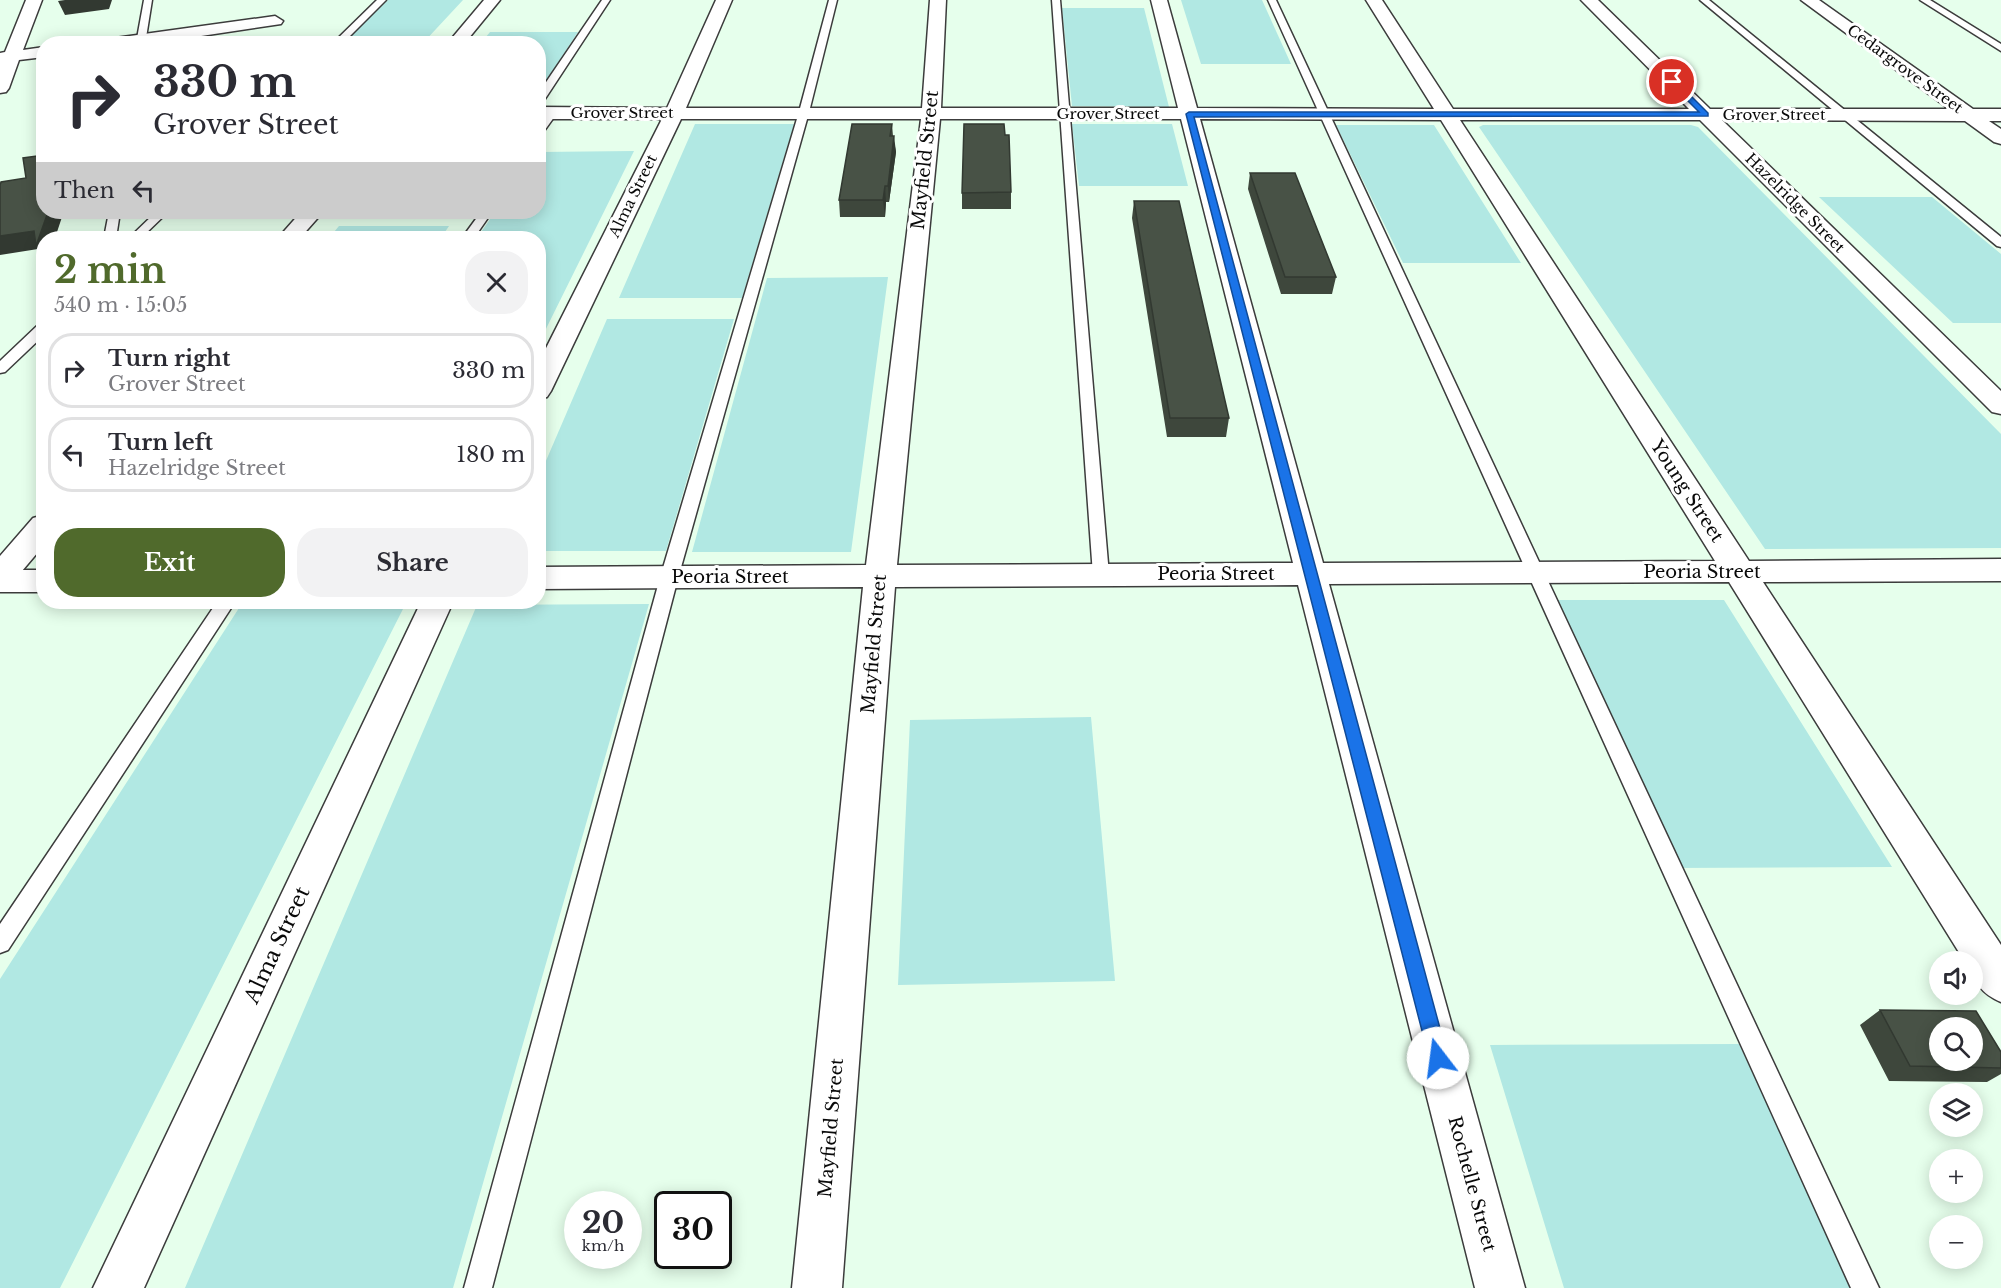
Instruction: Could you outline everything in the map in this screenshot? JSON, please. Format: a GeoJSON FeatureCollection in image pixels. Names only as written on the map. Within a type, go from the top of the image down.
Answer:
{"type":"FeatureCollection","features":[{"type":"Feature","properties":{"kind":"street"},"geometry":{"type":"LineString","coordinates":[[0,88],[6,57],[34,0]]}},
{"type":"Feature","properties":{"kind":"street"},"geometry":{"type":"LineString","coordinates":[[185,36],[275,26],[274,0]]}},
{"type":"Feature","properties":{"kind":"street"},"geometry":{"type":"LineString","coordinates":[[462,36],[492,0]]}},
{"type":"Feature","properties":{"kind":"street","name":"Alma Street"},"geometry":{"type":"LineString","coordinates":[[546,375],[674,112],[724,0]]}},
{"type":"Feature","properties":{"kind":"street","name":"Mayfield Street"},"geometry":{"type":"LineString","coordinates":[[817,1288],[880,576],[931,113],[938,0]]}},
{"type":"Feature","properties":{"kind":"street","name":"Rochelle Street"},"geometry":{"type":"LineString","coordinates":[[1159,0],[1500,1288]]}},
{"type":"Feature","properties":{"kind":"street","name":"Young Street"},"geometry":{"type":"LineString","coordinates":[[1374,0],[2001,982]]}},
{"type":"Feature","properties":{"kind":"street","name":"Hazelridge Street"},"geometry":{"type":"LineString","coordinates":[[1589,0],[2001,406]]}},
{"type":"Feature","properties":{"kind":"street","name":"Cedargrove Street"},"geometry":{"type":"LineString","coordinates":[[1809,0],[2001,138]]}},
{"type":"Feature","properties":{"kind":"street"},"geometry":{"type":"LineString","coordinates":[[6,57],[36,53]]}},
{"type":"Feature","properties":{"kind":"street","name":"Grover Street"},"geometry":{"type":"LineString","coordinates":[[546,109],[1066,114],[2001,115]]}},
{"type":"Feature","properties":{"kind":"street"},"geometry":{"type":"LineString","coordinates":[[294,231],[306,219]]}},
{"type":"Feature","properties":{"kind":"street"},"geometry":{"type":"LineString","coordinates":[[0,576],[36,534]]}},
{"type":"Feature","properties":{"kind":"street","name":"Peoria Street"},"geometry":{"type":"LineString","coordinates":[[546,578],[2001,570]]}},
{"type":"Feature","properties":{"kind":"street"},"geometry":{"type":"LineString","coordinates":[[0,581],[36,581]]}},
{"type":"Feature","properties":{"kind":"street","name":"Alma Street"},"geometry":{"type":"LineString","coordinates":[[118,1288],[434,609]]}},
{"type":"Feature","properties":{"kind":"lane"},"geometry":{"type":"LineString","coordinates":[[141,36],[148,0]]}},
{"type":"Feature","properties":{"kind":"lane"},"geometry":{"type":"LineString","coordinates":[[344,36],[382,0]]}},
{"type":"Feature","properties":{"kind":"lane"},"geometry":{"type":"LineString","coordinates":[[546,104],[606,0]]}},
{"type":"Feature","properties":{"kind":"lane"},"geometry":{"type":"LineString","coordinates":[[478,1288],[669,578],[804,112],[833,0]]}},
{"type":"Feature","properties":{"kind":"lane"},"geometry":{"type":"LineString","coordinates":[[1056,0],[1101,575]]}},
{"type":"Feature","properties":{"kind":"lane"},"geometry":{"type":"LineString","coordinates":[[1272,0],[1865,1288]]}},
{"type":"Feature","properties":{"kind":"lane"},"geometry":{"type":"LineString","coordinates":[[1704,0],[2001,243]]}},
{"type":"Feature","properties":{"kind":"lane"},"geometry":{"type":"LineString","coordinates":[[1924,0],[2001,48]]}},
{"type":"Feature","properties":{"kind":"lane"},"geometry":{"type":"LineString","coordinates":[[142,231],[155,219]]}},
{"type":"Feature","properties":{"kind":"lane"},"geometry":{"type":"LineString","coordinates":[[0,369],[36,335]]}},
{"type":"Feature","properties":{"kind":"lane"},"geometry":{"type":"LineString","coordinates":[[0,943],[221,609]]}},
{"type":"Feature","properties":{"kind":"shaded area"},"geometry":{"type":"Polygon","coordinates":[[[388,0],[463,0],[430,36],[350,36],[388,0]]]}},
{"type":"Feature","properties":{"kind":"shaded area"},"geometry":{"type":"Polygon","coordinates":[[[1181,0],[1262,0],[1291,64],[1201,64],[1181,0]]]}},
{"type":"Feature","properties":{"kind":"shaded area"},"geometry":{"type":"Polygon","coordinates":[[[1062,8],[1144,8],[1169,107],[1072,106],[1062,8]]]}},
{"type":"Feature","properties":{"kind":"shaded area"},"geometry":{"type":"Polygon","coordinates":[[[490,32],[578,32],[546,81],[546,36],[487,36],[490,32]]]}},
{"type":"Feature","properties":{"kind":"shaded area"},"geometry":{"type":"Polygon","coordinates":[[[695,124],[794,124],[742,298],[619,298],[695,124]]]}},
{"type":"Feature","properties":{"kind":"shaded area"},"geometry":{"type":"Polygon","coordinates":[[[1072,124],[1172,124],[1188,186],[1079,186],[1072,124]]]}},
{"type":"Feature","properties":{"kind":"shaded area"},"geometry":{"type":"Polygon","coordinates":[[[1336,125],[1434,125],[1521,263],[1403,263],[1336,125]]]}},
{"type":"Feature","properties":{"kind":"shaded area"},"geometry":{"type":"Polygon","coordinates":[[[1483,125],[1691,125],[1698,127],[2001,434],[2001,548],[1765,549],[1479,127],[1483,125]]]}},
{"type":"Feature","properties":{"kind":"shaded area"},"geometry":{"type":"Polygon","coordinates":[[[634,151],[546,329],[546,231],[482,231],[490,219],[546,219],[546,152],[634,151]]]}},
{"type":"Feature","properties":{"kind":"shaded area"},"geometry":{"type":"Polygon","coordinates":[[[1819,197],[1932,197],[2001,254],[2001,323],[1953,323],[1819,197]]]}},
{"type":"Feature","properties":{"kind":"shaded area"},"geometry":{"type":"Polygon","coordinates":[[[339,226],[449,226],[446,231],[335,231],[339,226]]]}},
{"type":"Feature","properties":{"kind":"shaded area"},"geometry":{"type":"Polygon","coordinates":[[[888,277],[851,552],[692,552],[767,278],[888,277]]]}},
{"type":"Feature","properties":{"kind":"shaded area"},"geometry":{"type":"Polygon","coordinates":[[[607,319],[734,319],[666,551],[546,551],[546,461],[607,319]]]}},
{"type":"Feature","properties":{"kind":"shaded area"},"geometry":{"type":"Polygon","coordinates":[[[1543,600],[1724,600],[1892,867],[1669,868],[1543,600]]]}},
{"type":"Feature","properties":{"kind":"shaded area"},"geometry":{"type":"Polygon","coordinates":[[[649,604],[453,1288],[185,1288],[475,609],[546,609],[546,605],[649,604]]]}},
{"type":"Feature","properties":{"kind":"shaded area"},"geometry":{"type":"Polygon","coordinates":[[[238,609],[403,609],[60,1288],[0,1288],[0,979],[238,609]]]}},
{"type":"Feature","properties":{"kind":"shaded area"},"geometry":{"type":"Polygon","coordinates":[[[1091,717],[1115,981],[898,985],[910,720],[1091,717]]]}},
{"type":"Feature","properties":{"kind":"shaded area"},"geometry":{"type":"Polygon","coordinates":[[[1739,1044],[1852,1288],[1564,1288],[1490,1045],[1739,1044]]]}},
{"type":"Feature","properties":{"kind":"building"},"geometry":{"type":"Polygon","coordinates":[[[852,124],[892,124],[890,136],[894,136],[888,186],[885,186],[883,200],[839,200],[852,124]]]}},
{"type":"Feature","properties":{"kind":"building"},"geometry":{"type":"Polygon","coordinates":[[[964,124],[1004,124],[1005,135],[1009,135],[1011,192],[962,193],[964,124]]]}},
{"type":"Feature","properties":{"kind":"building"},"geometry":{"type":"Polygon","coordinates":[[[36,156],[36,219],[46,219],[41,231],[36,231],[36,246],[34,231],[0,236],[0,185],[1,182],[26,178],[23,158],[36,156]]]}},
{"type":"Feature","properties":{"kind":"building"},"geometry":{"type":"Polygon","coordinates":[[[1250,173],[1295,173],[1336,277],[1285,277],[1250,173]]]}},
{"type":"Feature","properties":{"kind":"building"},"geometry":{"type":"Polygon","coordinates":[[[1134,201],[1179,201],[1229,418],[1170,418],[1134,201]]]}},
{"type":"Feature","properties":{"kind":"building"},"geometry":{"type":"Polygon","coordinates":[[[1880,1010],[1976,1011],[1980,1017],[1929,1017],[1929,1066],[1910,1066],[1880,1010]]]}},
{"type":"Feature","properties":{"kind":"building"},"geometry":{"type":"Polygon","coordinates":[[[1983,1022],[2001,1052],[2001,1068],[1983,1068],[1983,1022]]]}},
{"type":"Feature","properties":{"kind":"route"},"geometry":{"type":"LineString","coordinates":[[1438,1058],[1189,114],[1706,115],[1672,82]]}}]}
